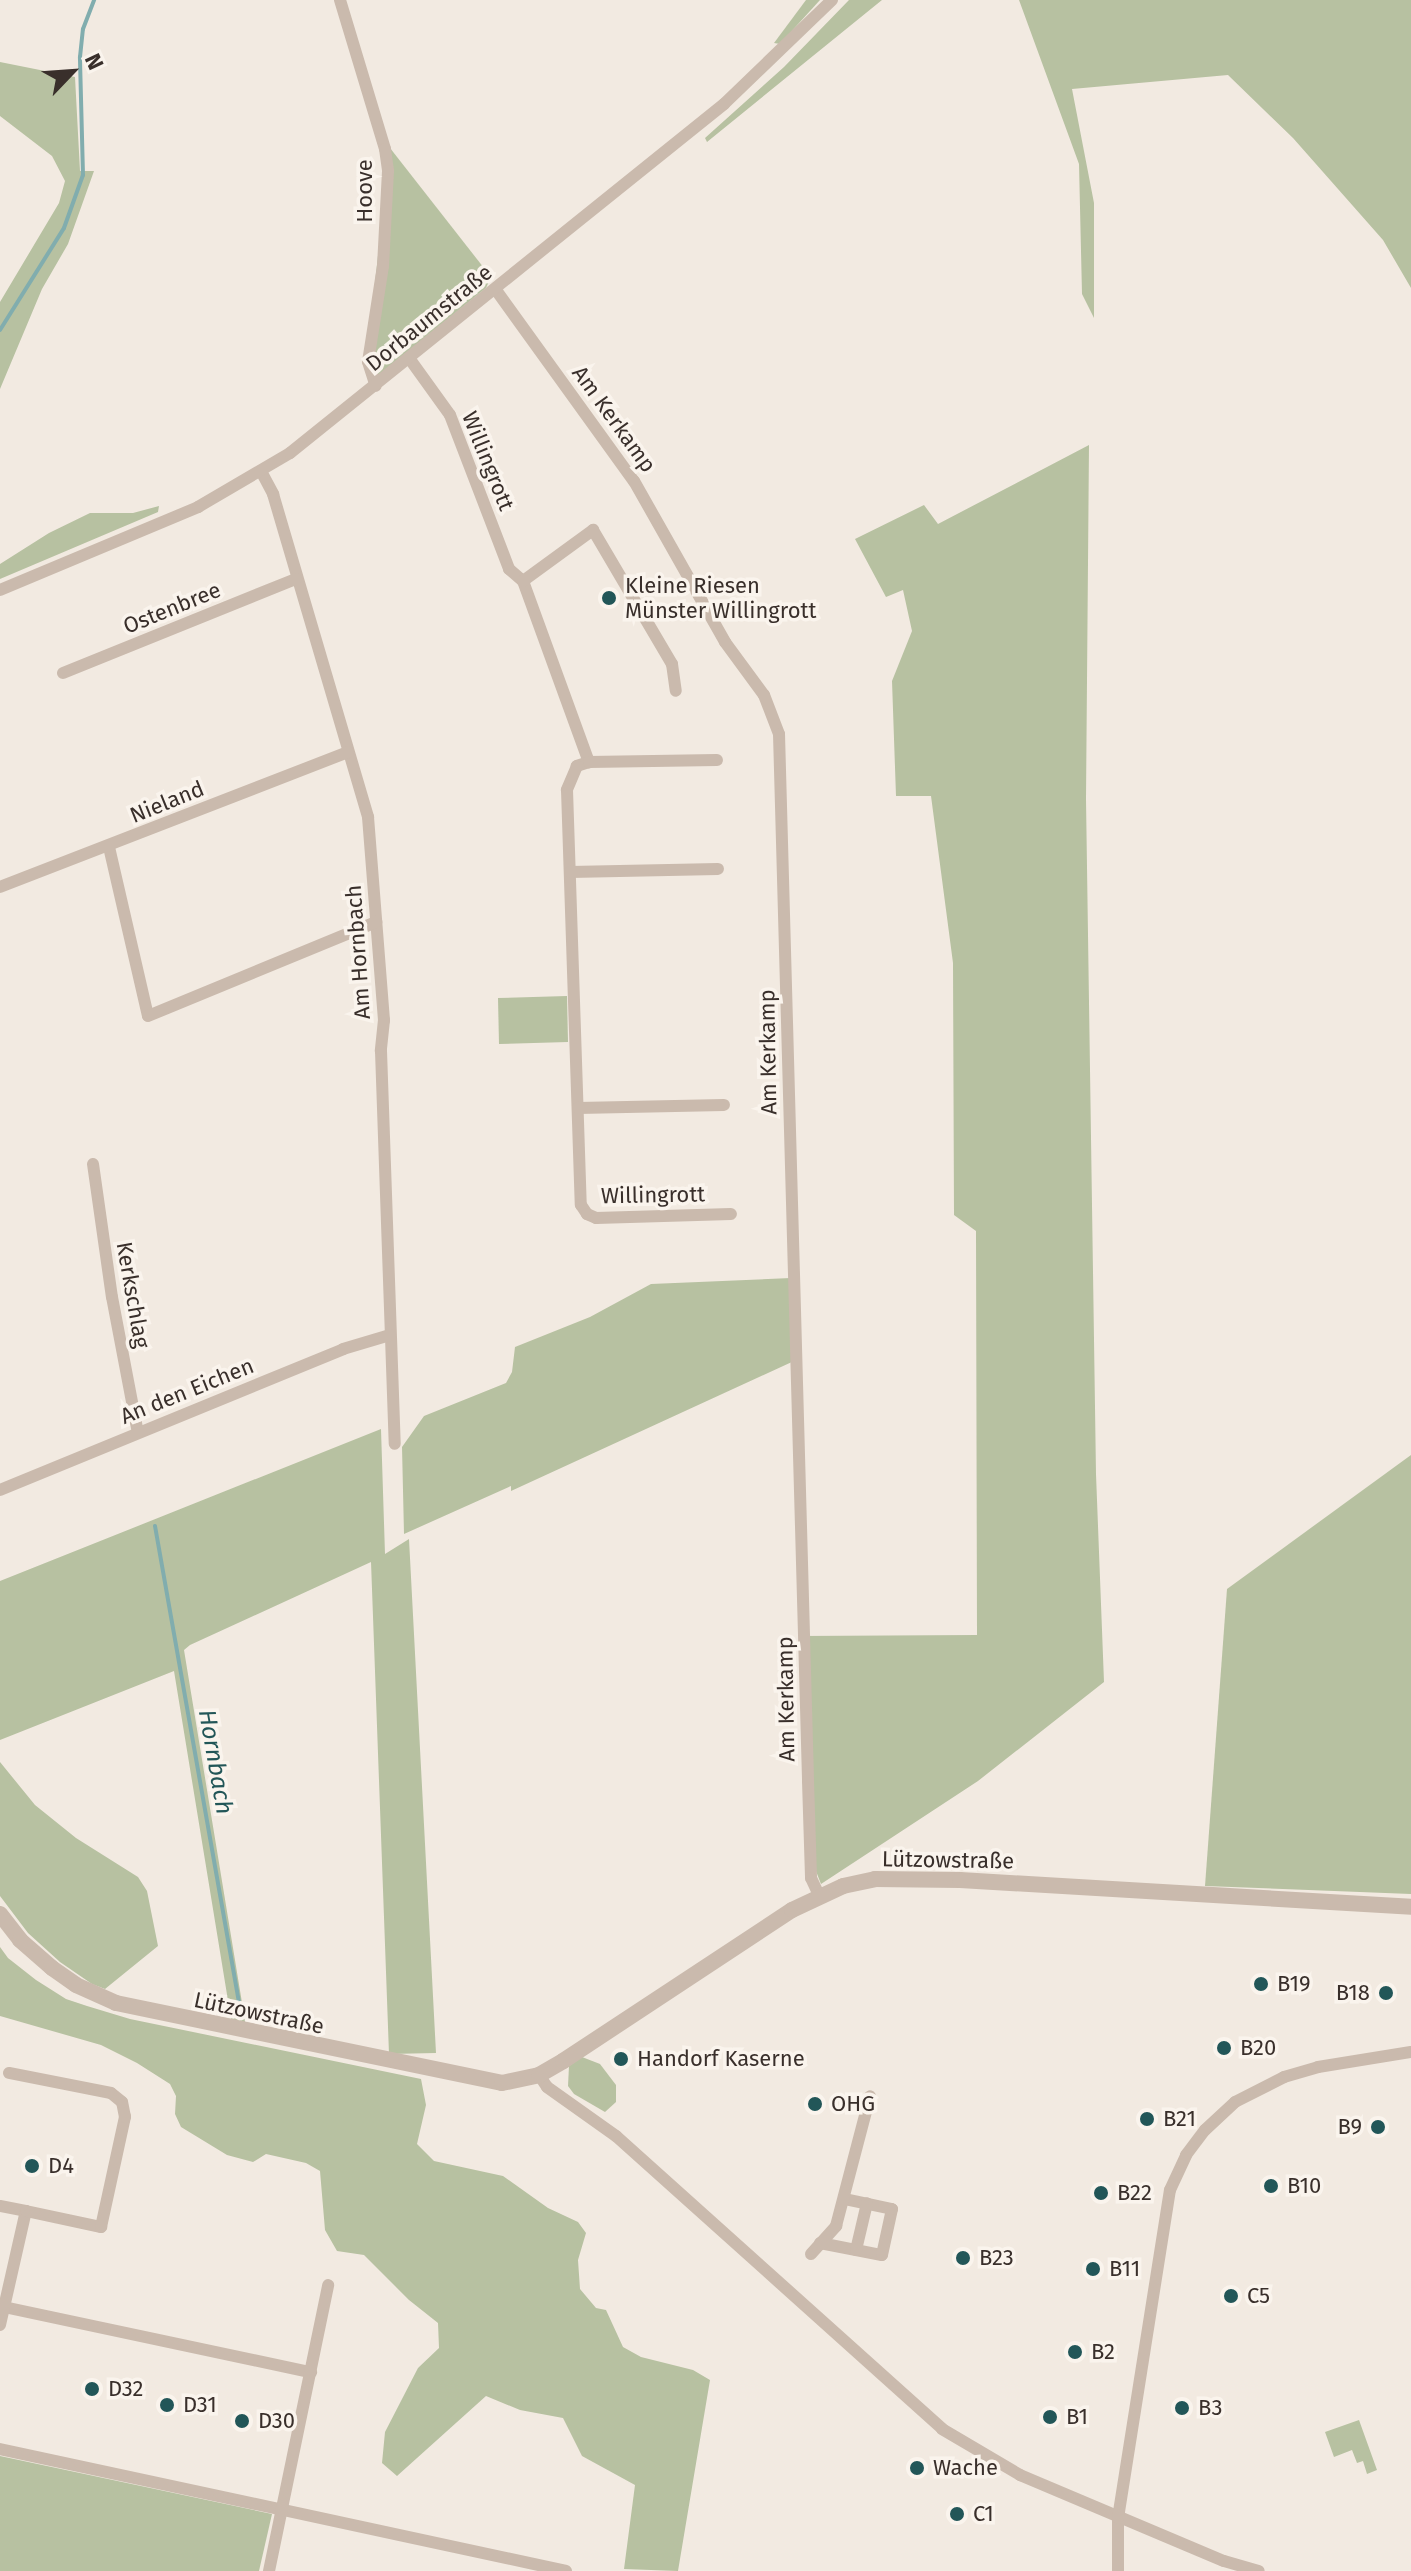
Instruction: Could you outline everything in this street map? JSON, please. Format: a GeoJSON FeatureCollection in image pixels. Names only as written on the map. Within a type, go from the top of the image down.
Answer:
{"type":"FeatureCollection","features":[{"type":"Feature","properties":{"kind":"street","name":"Hoove"},"geometry":{"type":"LineString","coordinates":[[340,0],[385,149],[388,171],[383,266],[368,362],[376,386]]}},
{"type":"Feature","properties":{"kind":"street","name":"Dorbaumstraße"},"geometry":{"type":"LineString","coordinates":[[0,590],[198,507],[262,473],[376,386],[724,104],[832,0]]}},
{"type":"Feature","properties":{"kind":"street","name":"Am Kerkamp"},"geometry":{"type":"LineString","coordinates":[[496,290],[634,481],[719,631],[764,695],[779,734],[808,1795],[811,1878],[819,1895]]}},
{"type":"Feature","properties":{"kind":"street","name":"Willingrott"},"geometry":{"type":"LineString","coordinates":[[409,358],[450,415],[509,569],[523,581],[589,762],[577,766],[567,790],[581,1205],[587,1214],[596,1218],[731,1214]]}},
{"type":"Feature","properties":{"kind":"street","name":"Am Hornbach"},"geometry":{"type":"LineString","coordinates":[[262,473],[273,494],[368,817],[384,1020],[381,1051],[395,1444]]}},
{"type":"Feature","properties":{"kind":"street"},"geometry":{"type":"LineString","coordinates":[[523,581],[593,530],[672,664],[676,691]]}},
{"type":"Feature","properties":{"kind":"street","name":"Ostenbree"},"geometry":{"type":"LineString","coordinates":[[63,673],[296,579]]}},
{"type":"Feature","properties":{"kind":"street","name":"Nieland"},"geometry":{"type":"LineString","coordinates":[[0,887],[348,752]]}},
{"type":"Feature","properties":{"kind":"street"},"geometry":{"type":"LineString","coordinates":[[589,762],[717,760]]}},
{"type":"Feature","properties":{"kind":"street"},"geometry":{"type":"LineString","coordinates":[[109,847],[148,1016],[376,922]]}},
{"type":"Feature","properties":{"kind":"street"},"geometry":{"type":"LineString","coordinates":[[570,872],[718,869]]}},
{"type":"Feature","properties":{"kind":"street"},"geometry":{"type":"LineString","coordinates":[[578,1108],[724,1105]]}},
{"type":"Feature","properties":{"kind":"street","name":"Kerkschlag"},"geometry":{"type":"LineString","coordinates":[[93,1164],[138,1433]]}},
{"type":"Feature","properties":{"kind":"street","name":"An den Eichen"},"geometry":{"type":"LineString","coordinates":[[0,1490],[376,1336],[390,1335]]}},
{"type":"Feature","properties":{"kind":"street","name":"Lützowstraße"},"geometry":{"type":"LineString","coordinates":[[0,1914],[20,1940],[52,1968],[97,1996],[134,2009],[502,2083],[539,2075],[819,1895],[854,1884],[898,1877],[1411,1907]]}},
{"type":"Feature","properties":{"kind":"street"},"geometry":{"type":"LineString","coordinates":[[1118,2571],[1118,2518],[1170,2190],[1186,2155],[1205,2130],[1235,2102],[1284,2077],[1318,2067],[1411,2052]]}},
{"type":"Feature","properties":{"kind":"street"},"geometry":{"type":"LineString","coordinates":[[0,2206],[101,2227],[125,2117],[122,2102],[111,2093],[9,2073]]}},
{"type":"Feature","properties":{"kind":"street"},"geometry":{"type":"LineString","coordinates":[[539,2075],[547,2087],[616,2136],[942,2429],[1020,2475],[1224,2561],[1259,2571]]}},
{"type":"Feature","properties":{"kind":"street"},"geometry":{"type":"LineString","coordinates":[[811,2254],[836,2226],[870,2096]]}},
{"type":"Feature","properties":{"kind":"street"},"geometry":{"type":"LineString","coordinates":[[820,2243],[882,2255],[892,2209],[844,2199]]}},
{"type":"Feature","properties":{"kind":"street"},"geometry":{"type":"LineString","coordinates":[[856,2250],[867,2203]]}},
{"type":"Feature","properties":{"kind":"street"},"geometry":{"type":"LineString","coordinates":[[0,2325],[26,2211]]}},
{"type":"Feature","properties":{"kind":"street"},"geometry":{"type":"LineString","coordinates":[[269,2571],[328,2285]]}},
{"type":"Feature","properties":{"kind":"street"},"geometry":{"type":"LineString","coordinates":[[4,2307],[311,2372]]}},
{"type":"Feature","properties":{"kind":"street"},"geometry":{"type":"LineString","coordinates":[[0,2449],[566,2571]]}},
{"type":"Feature","properties":{"kind":"green space"},"geometry":{"type":"Polygon","coordinates":[[[806,0],[820,0],[780,44],[774,43],[806,0]]]}},
{"type":"Feature","properties":{"kind":"green space"},"geometry":{"type":"Polygon","coordinates":[[[849,0],[882,0],[707,142],[705,138],[784,67],[849,0]]]}},
{"type":"Feature","properties":{"kind":"green space"},"geometry":{"type":"Polygon","coordinates":[[[1019,0],[1411,0],[1411,288],[1383,240],[1293,138],[1228,75],[1072,89],[1094,203],[1094,318],[1082,294],[1079,164],[1019,0]]]}},
{"type":"Feature","properties":{"kind":"green space"},"geometry":{"type":"Polygon","coordinates":[[[0,62],[75,77],[80,171],[94,171],[68,244],[42,289],[0,389],[0,302],[59,203],[65,181],[52,156],[0,116],[0,62]]]}},
{"type":"Feature","properties":{"kind":"green space"},"geometry":{"type":"Polygon","coordinates":[[[390,148],[491,277],[486,288],[377,377],[366,363],[390,148]]]}},
{"type":"Feature","properties":{"kind":"green space"},"geometry":{"type":"Polygon","coordinates":[[[1089,445],[1086,799],[1096,1474],[1104,1682],[978,1781],[821,1884],[814,1866],[799,1636],[977,1635],[976,1231],[954,1215],[953,963],[931,796],[896,796],[892,681],[912,631],[903,590],[886,597],[855,539],[924,505],[938,524],[1089,445]]]}},
{"type":"Feature","properties":{"kind":"green space"},"geometry":{"type":"Polygon","coordinates":[[[159,506],[158,512],[0,579],[0,564],[49,533],[90,513],[133,513],[159,506]]]}},
{"type":"Feature","properties":{"kind":"green space"},"geometry":{"type":"Polygon","coordinates":[[[567,996],[568,1042],[499,1044],[498,998],[567,996]]]}},
{"type":"Feature","properties":{"kind":"green space"},"geometry":{"type":"Polygon","coordinates":[[[791,1278],[794,1361],[511,1491],[511,1486],[404,1534],[402,1447],[424,1416],[506,1383],[512,1372],[515,1347],[590,1317],[651,1284],[791,1278]]]}},
{"type":"Feature","properties":{"kind":"green space"},"geometry":{"type":"Polygon","coordinates":[[[381,1429],[385,1554],[409,1539],[436,2053],[389,2054],[371,1562],[184,1650],[246,2027],[232,2025],[174,1671],[0,1740],[0,1581],[381,1429]]]}},
{"type":"Feature","properties":{"kind":"green space"},"geometry":{"type":"Polygon","coordinates":[[[1411,1455],[1411,1894],[1205,1886],[1227,1589],[1411,1455]]]}},
{"type":"Feature","properties":{"kind":"green space"},"geometry":{"type":"Polygon","coordinates":[[[0,1762],[35,1805],[76,1838],[138,1877],[147,1891],[158,1946],[105,1989],[92,1984],[60,1962],[28,1933],[0,1896],[0,1762]]]}},
{"type":"Feature","properties":{"kind":"green space"},"geometry":{"type":"Polygon","coordinates":[[[0,1947],[8,1958],[36,1980],[66,1999],[87,2006],[130,2019],[421,2079],[426,2105],[417,2144],[434,2161],[503,2176],[548,2208],[578,2222],[586,2233],[578,2260],[580,2289],[596,2308],[606,2310],[623,2347],[641,2357],[693,2370],[710,2380],[678,2571],[624,2569],[635,2485],[582,2456],[563,2418],[520,2410],[486,2396],[397,2476],[382,2463],[385,2432],[418,2368],[439,2348],[438,2323],[409,2300],[364,2255],[337,2251],[325,2230],[320,2171],[306,2163],[266,2154],[253,2162],[227,2155],[181,2127],[175,2114],[176,2096],[170,2084],[137,2063],[101,2045],[0,2016],[0,1947]]]}},
{"type":"Feature","properties":{"kind":"green space"},"geometry":{"type":"Polygon","coordinates":[[[582,2057],[600,2064],[616,2085],[616,2102],[605,2112],[574,2094],[568,2086],[569,2066],[582,2057]]]}},
{"type":"Feature","properties":{"kind":"green space"},"geometry":{"type":"Polygon","coordinates":[[[1359,2420],[1377,2470],[1367,2474],[1363,2461],[1357,2463],[1352,2450],[1334,2457],[1325,2432],[1359,2420]]]}},
{"type":"Feature","properties":{"kind":"green space"},"geometry":{"type":"Polygon","coordinates":[[[0,2456],[272,2514],[259,2571],[0,2571],[0,2456]]]}},
{"type":"Feature","properties":{"kind":"waterway","name":"Hornbach"},"geometry":{"type":"LineString","coordinates":[[0,330],[64,228],[83,175],[80,57],[83,29],[94,0]]}},
{"type":"Feature","properties":{"kind":"waterway","name":"Hornbach"},"geometry":{"type":"LineString","coordinates":[[155,1526],[239,2004]]}},
{"type":"Feature","properties":{"kind":"place","name":"Kleine Riesen Münster Willingrott"},"geometry":{"type":"Point","coordinates":[609,598]}},
{"type":"Feature","properties":{"kind":"place","name":"B19"},"geometry":{"type":"Point","coordinates":[1261,1984]}},
{"type":"Feature","properties":{"kind":"place","name":"B18"},"geometry":{"type":"Point","coordinates":[1386,1993]}},
{"type":"Feature","properties":{"kind":"place","name":"B20"},"geometry":{"type":"Point","coordinates":[1224,2048]}},
{"type":"Feature","properties":{"kind":"place","name":"Handorf Kaserne"},"geometry":{"type":"Point","coordinates":[621,2059]}},
{"type":"Feature","properties":{"kind":"place","name":"OHG"},"geometry":{"type":"Point","coordinates":[815,2104]}},
{"type":"Feature","properties":{"kind":"place","name":"B21"},"geometry":{"type":"Point","coordinates":[1147,2119]}},
{"type":"Feature","properties":{"kind":"place","name":"B9"},"geometry":{"type":"Point","coordinates":[1378,2127]}},
{"type":"Feature","properties":{"kind":"place","name":"D4"},"geometry":{"type":"Point","coordinates":[32,2166]}},
{"type":"Feature","properties":{"kind":"place","name":"B10"},"geometry":{"type":"Point","coordinates":[1271,2186]}},
{"type":"Feature","properties":{"kind":"place","name":"B22"},"geometry":{"type":"Point","coordinates":[1101,2193]}},
{"type":"Feature","properties":{"kind":"place","name":"B23"},"geometry":{"type":"Point","coordinates":[963,2258]}},
{"type":"Feature","properties":{"kind":"place","name":"B11"},"geometry":{"type":"Point","coordinates":[1093,2269]}},
{"type":"Feature","properties":{"kind":"place","name":"C5"},"geometry":{"type":"Point","coordinates":[1231,2296]}},
{"type":"Feature","properties":{"kind":"place","name":"B2"},"geometry":{"type":"Point","coordinates":[1075,2352]}},
{"type":"Feature","properties":{"kind":"place","name":"D32"},"geometry":{"type":"Point","coordinates":[92,2389]}},
{"type":"Feature","properties":{"kind":"place","name":"D31"},"geometry":{"type":"Point","coordinates":[167,2405]}},
{"type":"Feature","properties":{"kind":"place","name":"B3"},"geometry":{"type":"Point","coordinates":[1182,2408]}},
{"type":"Feature","properties":{"kind":"place","name":"B1"},"geometry":{"type":"Point","coordinates":[1050,2417]}},
{"type":"Feature","properties":{"kind":"place","name":"D30"},"geometry":{"type":"Point","coordinates":[242,2421]}},
{"type":"Feature","properties":{"kind":"place","name":"Wache"},"geometry":{"type":"Point","coordinates":[917,2468]}},
{"type":"Feature","properties":{"kind":"place","name":"C1"},"geometry":{"type":"Point","coordinates":[957,2514]}}]}
